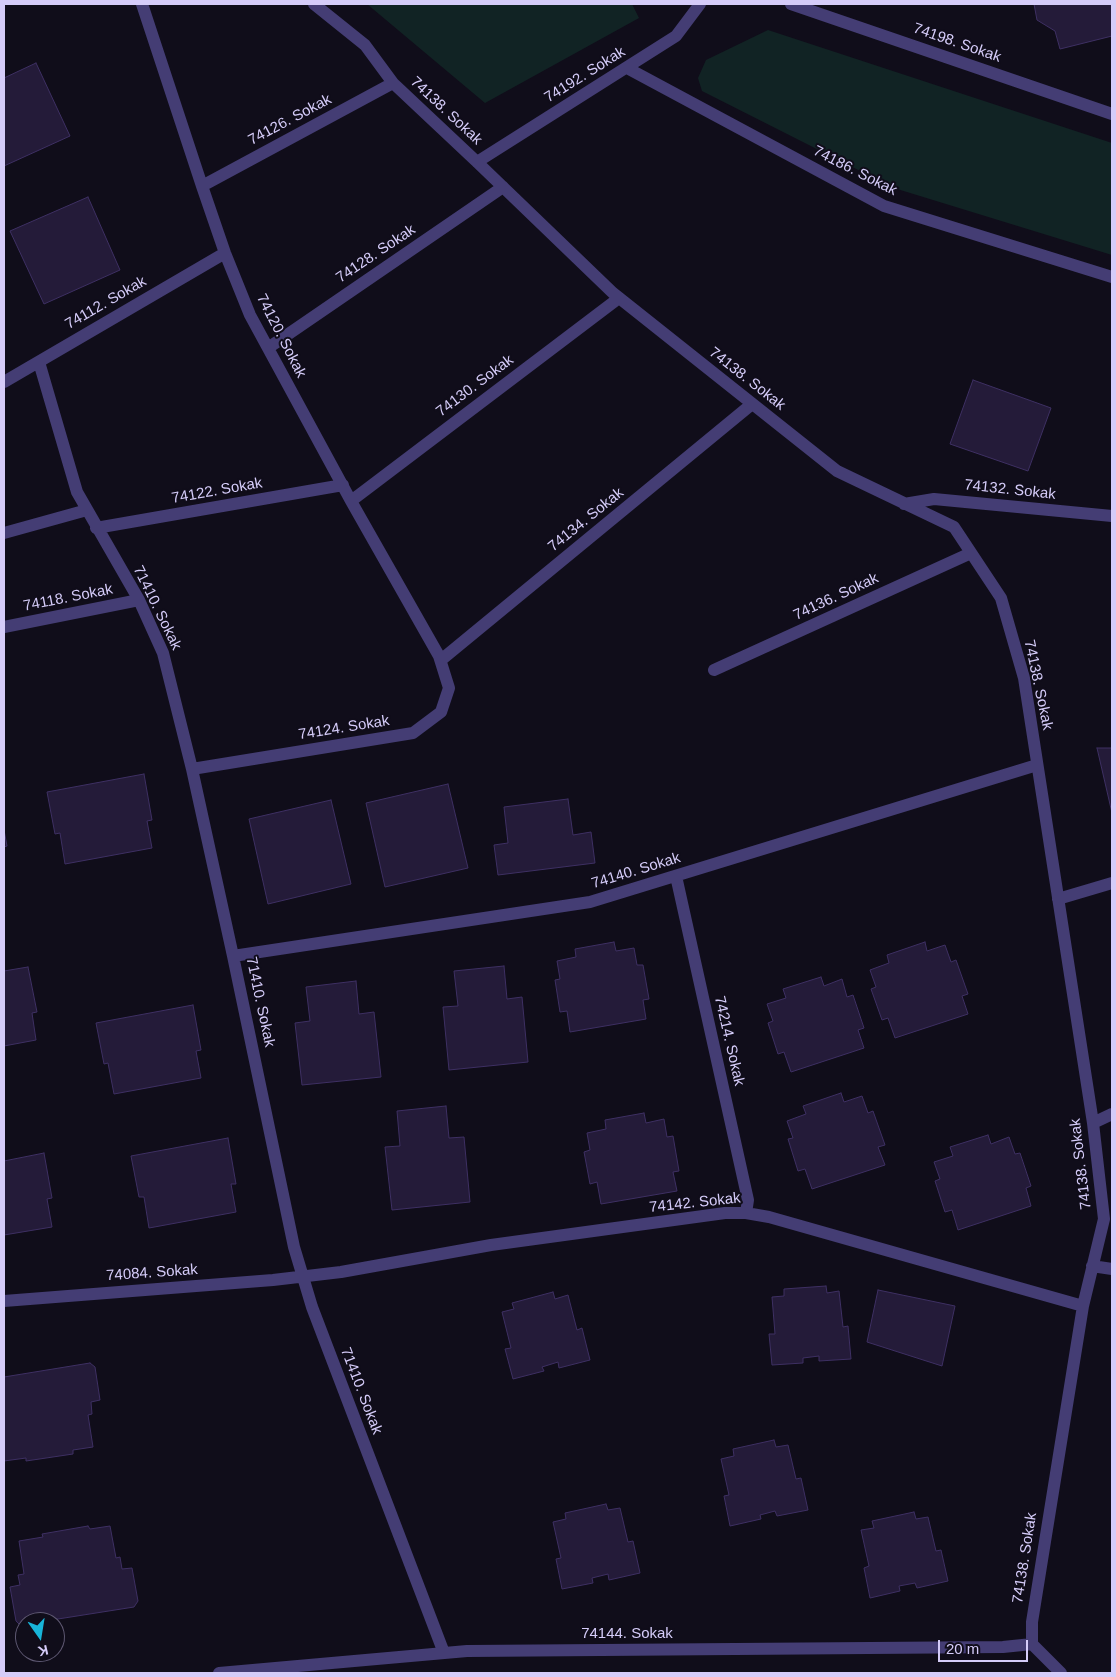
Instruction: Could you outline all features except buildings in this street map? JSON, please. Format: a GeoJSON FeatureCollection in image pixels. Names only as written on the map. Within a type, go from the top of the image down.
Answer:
{"type":"FeatureCollection","features":[{"type":"Feature","properties":{"kind":"street","name":"74120. Sokak"},"geometry":{"type":"LineString","coordinates":[[142,4],[202,186],[250,315],[342,485],[441,660]]}},
{"type":"Feature","properties":{"kind":"street","name":"74138. Sokak"},"geometry":{"type":"LineString","coordinates":[[314,4],[365,45],[393,83],[613,294],[838,471],[954,527],[1001,598],[1024,678],[1093,1123],[1104,1219],[1083,1306],[1032,1622],[1032,1644]]}},
{"type":"Feature","properties":{"kind":"street","name":"74192. Sokak"},"geometry":{"type":"LineString","coordinates":[[477,162],[676,36],[700,4]]}},
{"type":"Feature","properties":{"kind":"street","name":"74198. Sokak"},"geometry":{"type":"LineString","coordinates":[[791,4],[1112,114]]}},
{"type":"Feature","properties":{"kind":"street","name":"74186. Sokak"},"geometry":{"type":"LineString","coordinates":[[626,68],[884,206],[1112,277]]}},
{"type":"Feature","properties":{"kind":"street","name":"74126. Sokak"},"geometry":{"type":"LineString","coordinates":[[202,186],[393,83]]}},
{"type":"Feature","properties":{"kind":"street","name":"74128. Sokak"},"geometry":{"type":"LineString","coordinates":[[268,348],[502,187]]}},
{"type":"Feature","properties":{"kind":"street","name":"74112. Sokak"},"geometry":{"type":"LineString","coordinates":[[4,382],[226,253]]}},
{"type":"Feature","properties":{"kind":"street","name":"74130. Sokak"},"geometry":{"type":"LineString","coordinates":[[351,501],[619,298]]}},
{"type":"Feature","properties":{"kind":"street","name":"71410. Sokak"},"geometry":{"type":"LineString","coordinates":[[39,362],[77,492],[139,600],[163,653],[192,769],[234,956],[294,1247],[302,1276],[312,1307],[444,1653]]}},
{"type":"Feature","properties":{"kind":"street","name":"74134. Sokak"},"geometry":{"type":"LineString","coordinates":[[441,660],[752,404]]}},
{"type":"Feature","properties":{"kind":"street","name":"74122. Sokak"},"geometry":{"type":"LineString","coordinates":[[96,528],[342,485]]}},
{"type":"Feature","properties":{"kind":"street","name":"74132. Sokak"},"geometry":{"type":"LineString","coordinates":[[904,504],[934,499],[1112,516]]}},
{"type":"Feature","properties":{"kind":"street"},"geometry":{"type":"LineString","coordinates":[[4,534],[87,510]]}},
{"type":"Feature","properties":{"kind":"street","name":"74136. Sokak"},"geometry":{"type":"LineString","coordinates":[[714,670],[971,553]]}},
{"type":"Feature","properties":{"kind":"street","name":"74118. Sokak"},"geometry":{"type":"LineString","coordinates":[[4,627],[139,600]]}},
{"type":"Feature","properties":{"kind":"street","name":"74124. Sokak"},"geometry":{"type":"LineString","coordinates":[[192,769],[413,733],[441,712],[450,688],[441,660]]}},
{"type":"Feature","properties":{"kind":"street","name":"74140. Sokak"},"geometry":{"type":"LineString","coordinates":[[234,956],[590,902],[1037,765]]}},
{"type":"Feature","properties":{"kind":"street","name":"74214. Sokak"},"geometry":{"type":"LineString","coordinates":[[676,876],[748,1200],[746,1213]]}},
{"type":"Feature","properties":{"kind":"street"},"geometry":{"type":"LineString","coordinates":[[1058,899],[1112,883]]}},
{"type":"Feature","properties":{"kind":"street"},"geometry":{"type":"LineString","coordinates":[[1093,1123],[1112,1114]]}},
{"type":"Feature","properties":{"kind":"street","name":"74142. Sokak"},"geometry":{"type":"LineString","coordinates":[[302,1276],[341,1272],[491,1245],[725,1213],[746,1213],[769,1217],[1083,1306]]}},
{"type":"Feature","properties":{"kind":"street"},"geometry":{"type":"LineString","coordinates":[[1092,1266],[1112,1269]]}},
{"type":"Feature","properties":{"kind":"street","name":"74084. Sokak"},"geometry":{"type":"LineString","coordinates":[[4,1301],[302,1276]]}},
{"type":"Feature","properties":{"kind":"street"},"geometry":{"type":"LineString","coordinates":[[1032,1644],[1061,1673]]}},
{"type":"Feature","properties":{"kind":"street","name":"74144. Sokak"},"geometry":{"type":"LineString","coordinates":[[219,1673],[467,1651],[1003,1647],[1032,1644]]}},
{"type":"Feature","properties":{"kind":"shaded area"},"geometry":{"type":"Polygon","coordinates":[[[367,4],[632,4],[639,18],[485,103],[367,4]]]}},
{"type":"Feature","properties":{"kind":"shaded area"},"geometry":{"type":"Polygon","coordinates":[[[768,30],[1112,143],[1112,255],[894,188],[702,91],[698,78],[706,60],[768,30]]]}}]}
